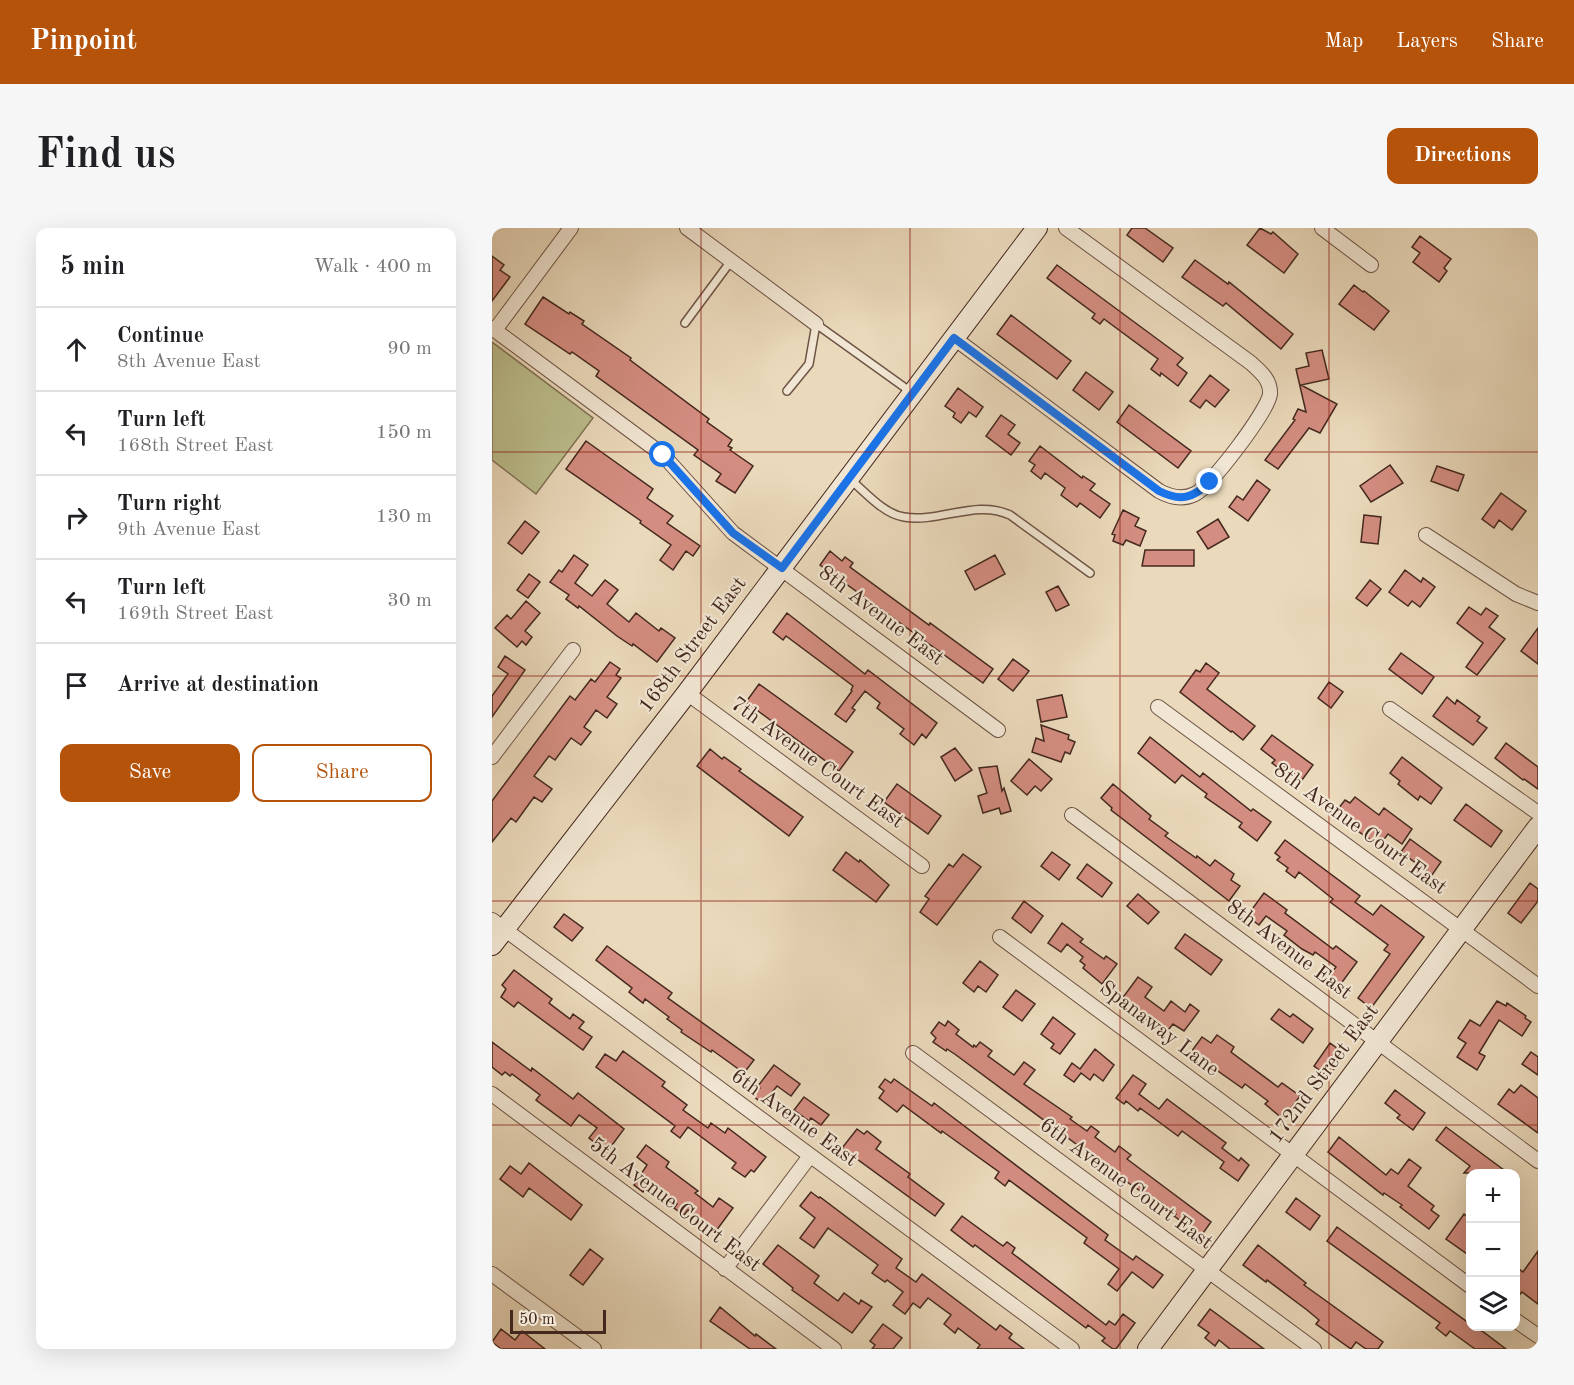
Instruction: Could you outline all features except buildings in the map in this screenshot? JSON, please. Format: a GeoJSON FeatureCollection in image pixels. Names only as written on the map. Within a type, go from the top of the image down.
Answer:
{"type":"FeatureCollection","features":[{"type":"Feature","properties":{"kind":"street"},"geometry":{"type":"LineString","coordinates":[[493,329],[571,228]]}},
{"type":"Feature","properties":{"kind":"street"},"geometry":{"type":"LineString","coordinates":[[687,228],[816,324]]}},
{"type":"Feature","properties":{"kind":"street","name":"168th Street East"},"geometry":{"type":"LineString","coordinates":[[496,931],[687,693],[1037,228]]}},
{"type":"Feature","properties":{"kind":"street"},"geometry":{"type":"LineString","coordinates":[[954,338],[1159,491],[1181,498],[1198,493],[1210,482],[1256,422],[1267,403],[1270,394],[1267,381],[1251,363],[1066,228]]}},
{"type":"Feature","properties":{"kind":"street"},"geometry":{"type":"LineString","coordinates":[[1322,228],[1371,265]]}},
{"type":"Feature","properties":{"kind":"street","name":"8th Avenue East"},"geometry":{"type":"LineString","coordinates":[[493,329],[663,455],[733,533],[998,730]]}},
{"type":"Feature","properties":{"kind":"street"},"geometry":{"type":"LineString","coordinates":[[1426,535],[1516,594],[1538,603]]}},
{"type":"Feature","properties":{"kind":"street"},"geometry":{"type":"LineString","coordinates":[[492,757],[573,650]]}},
{"type":"Feature","properties":{"kind":"street","name":"7th Avenue Court East"},"geometry":{"type":"LineString","coordinates":[[687,693],[922,866]]}},
{"type":"Feature","properties":{"kind":"street","name":"8th Avenue Court East"},"geometry":{"type":"LineString","coordinates":[[1158,706],[1538,986]]}},
{"type":"Feature","properties":{"kind":"street"},"geometry":{"type":"LineString","coordinates":[[1390,709],[1538,813]]}},
{"type":"Feature","properties":{"kind":"street","name":"8th Avenue East"},"geometry":{"type":"LineString","coordinates":[[1072,815],[1538,1161]]}},
{"type":"Feature","properties":{"kind":"street","name":"172nd Street East"},"geometry":{"type":"LineString","coordinates":[[1148,1349],[1538,827]]}},
{"type":"Feature","properties":{"kind":"street","name":"6th Avenue East"},"geometry":{"type":"LineString","coordinates":[[496,931],[810,1155],[1072,1349]]}},
{"type":"Feature","properties":{"kind":"street","name":"Spanaway Lane"},"geometry":{"type":"LineString","coordinates":[[1000,938],[1466,1283]]}},
{"type":"Feature","properties":{"kind":"street","name":"6th Avenue Court East"},"geometry":{"type":"LineString","coordinates":[[913,1053],[1314,1349]]}},
{"type":"Feature","properties":{"kind":"street","name":"5th Avenue Court East"},"geometry":{"type":"LineString","coordinates":[[492,1094],[834,1349]]}},
{"type":"Feature","properties":{"kind":"street"},"geometry":{"type":"LineString","coordinates":[[724,1269],[810,1155]]}},
{"type":"Feature","properties":{"kind":"street"},"geometry":{"type":"LineString","coordinates":[[492,1274],[594,1349]]}},
{"type":"Feature","properties":{"kind":"street"},"geometry":{"type":"LineString","coordinates":[[1520,1323],[1538,1336]]}},
{"type":"Feature","properties":{"kind":"lane"},"geometry":{"type":"LineString","coordinates":[[685,323],[731,261]]}},
{"type":"Feature","properties":{"kind":"lane"},"geometry":{"type":"LineString","coordinates":[[788,391],[809,364],[816,324],[913,393]]}},
{"type":"Feature","properties":{"kind":"lane"},"geometry":{"type":"LineString","coordinates":[[849,479],[885,509],[903,517],[924,517],[988,508],[999,510],[1010,515],[1090,573]]}},
{"type":"Feature","properties":{"kind":"green space"},"geometry":{"type":"Polygon","coordinates":[[[492,342],[593,418],[536,494],[492,460],[492,342]]]}},
{"type":"Feature","properties":{"kind":"route"},"geometry":{"type":"LineString","coordinates":[[663,455],[733,533],[782,568],[954,338],[1159,491],[1181,498],[1198,493],[1210,482]]}}]}
